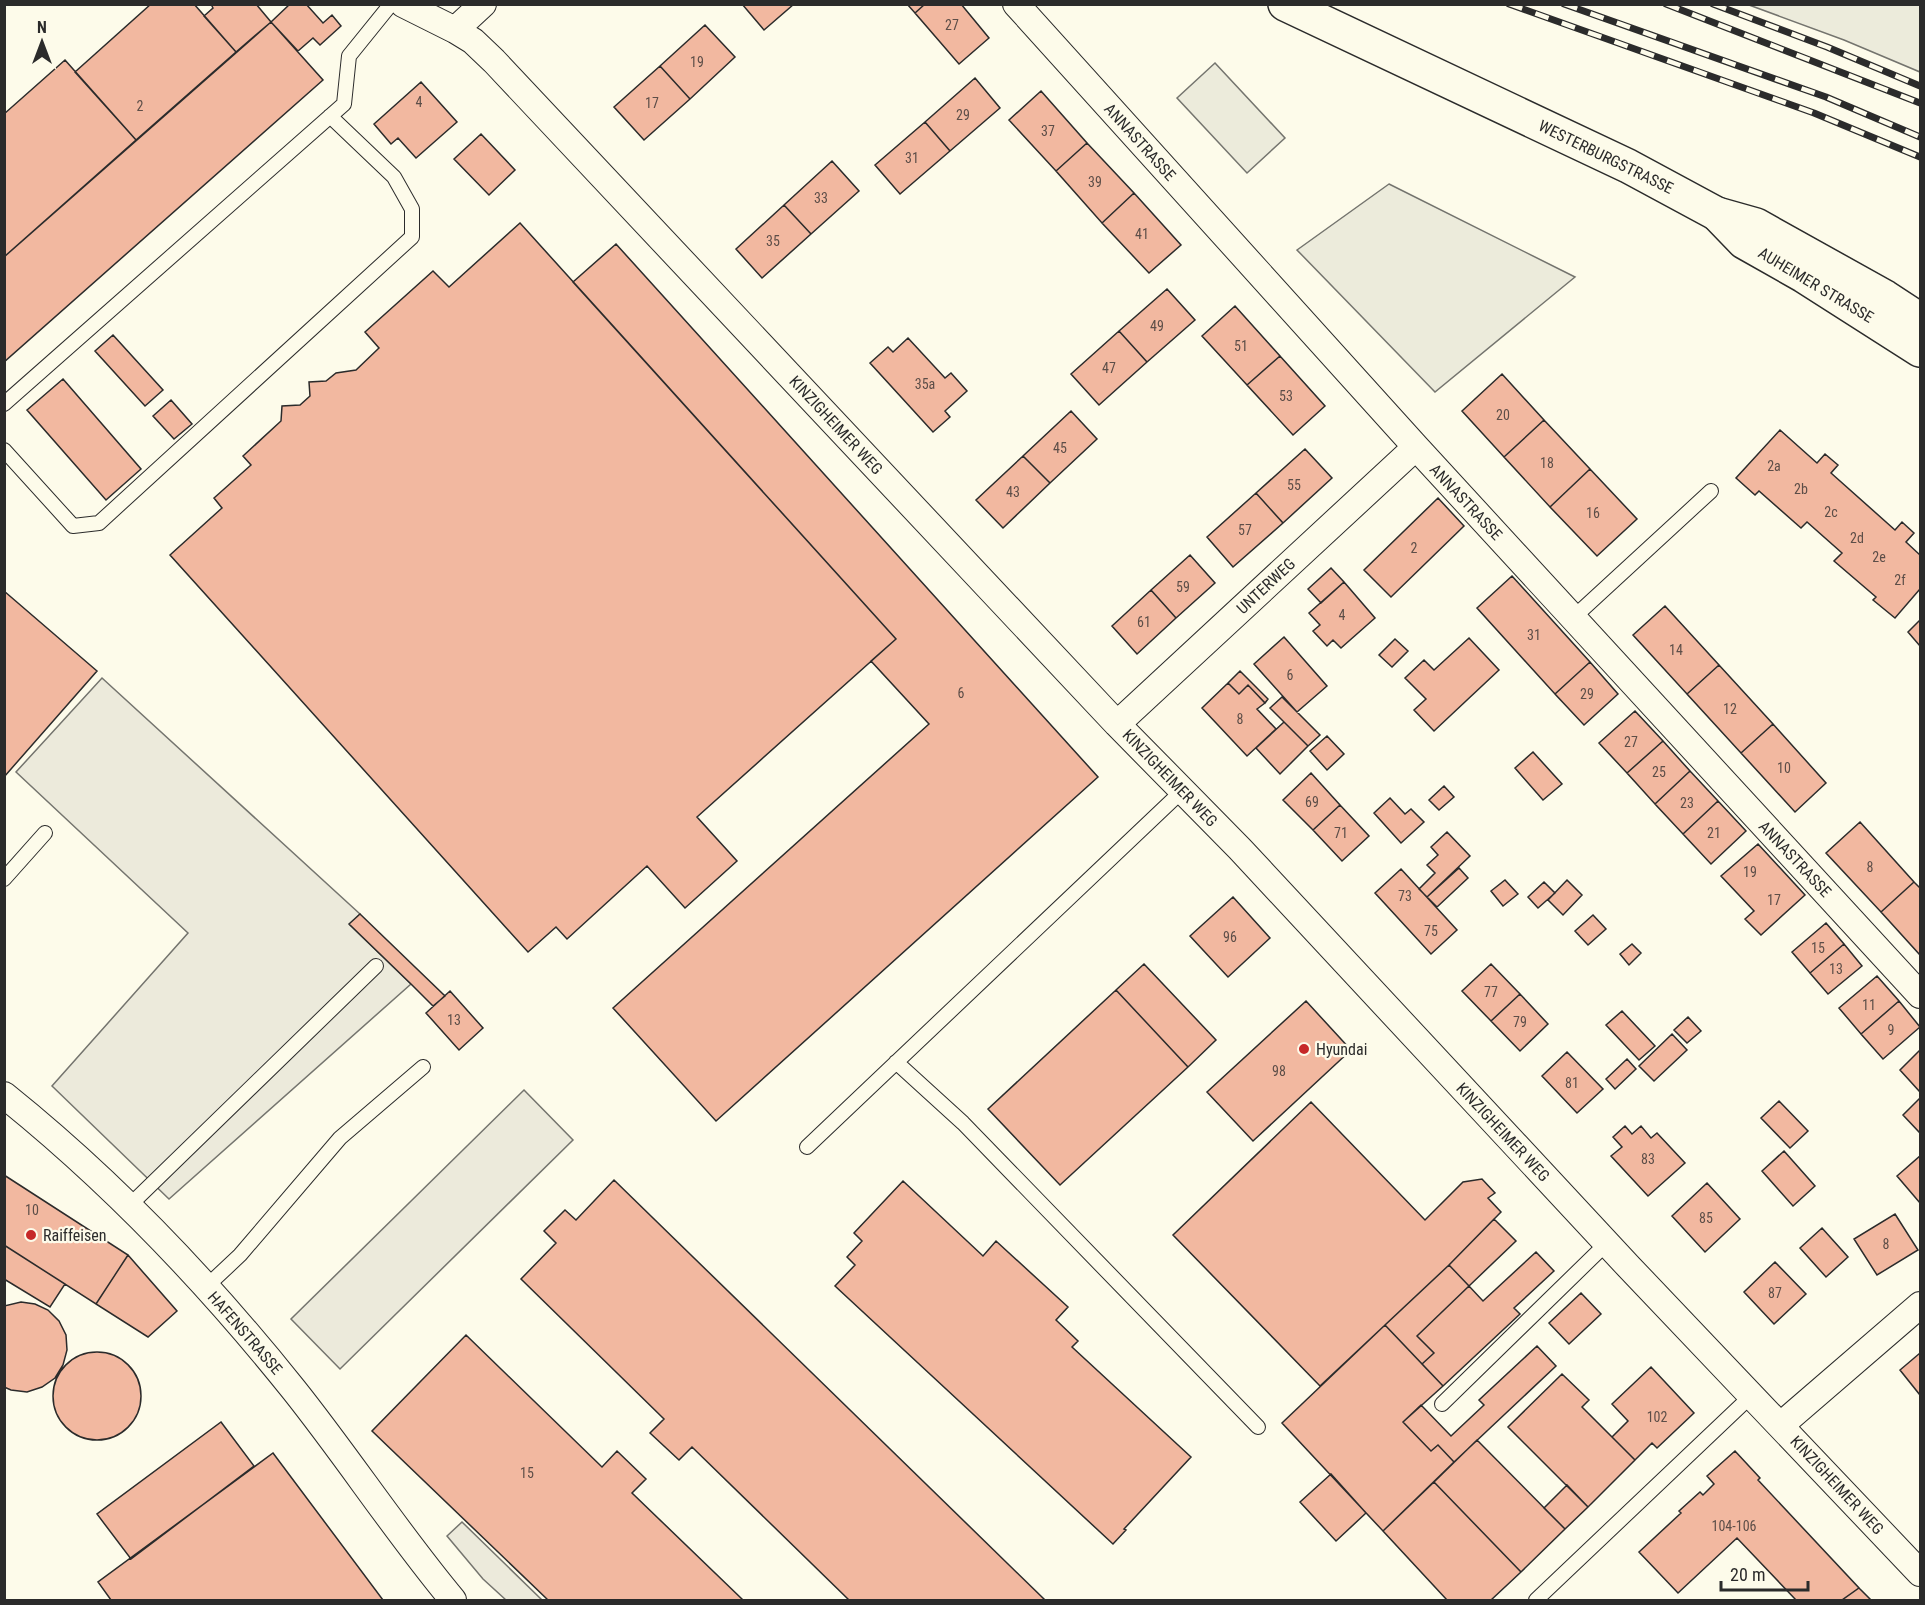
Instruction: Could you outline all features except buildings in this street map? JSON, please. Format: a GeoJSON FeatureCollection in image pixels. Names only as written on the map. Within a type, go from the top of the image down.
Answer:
{"type":"FeatureCollection","features":[{"type":"Feature","properties":{"kind":"main road","name":"WESTERBURGSTRASSE"},"geometry":{"type":"LineString","coordinates":[[1285,4],[1628,166],[1717,214],[1756,225],[1885,297],[1920,320]]}},
{"type":"Feature","properties":{"kind":"main road","name":"AUHEIMER STRASSE"},"geometry":{"type":"LineString","coordinates":[[1717,214],[1744,242],[1804,276],[1920,350]]}},
{"type":"Feature","properties":{"kind":"street","name":"KINZIGHEIMER WEG"},"geometry":{"type":"LineString","coordinates":[[403,4],[473,41],[502,70],[1117,724],[1240,849],[1607,1243],[1920,1573]]}},
{"type":"Feature","properties":{"kind":"street"},"geometry":{"type":"LineString","coordinates":[[455,30],[483,4]]}},
{"type":"Feature","properties":{"kind":"street","name":"ANNASTRASSE"},"geometry":{"type":"LineString","coordinates":[[1016,4],[1416,447],[1920,995]]}},
{"type":"Feature","properties":{"kind":"street","name":"UNTERWEG"},"geometry":{"type":"LineString","coordinates":[[1117,724],[1416,447]]}},
{"type":"Feature","properties":{"kind":"street","name":"HAFENSTRASSE"},"geometry":{"type":"LineString","coordinates":[[4,1095],[46,1129],[128,1207],[206,1287],[295,1391],[408,1545],[453,1600]]}},
{"type":"Feature","properties":{"kind":"street"},"geometry":{"type":"LineString","coordinates":[[1781,1425],[1920,1305]]}},
{"type":"Feature","properties":{"kind":"lane"},"geometry":{"type":"LineString","coordinates":[[4,404],[344,104],[349,56],[391,4]]}},
{"type":"Feature","properties":{"kind":"lane"},"geometry":{"type":"LineString","coordinates":[[4,450],[73,526],[99,523],[412,237],[412,209],[394,177],[330,117]]}},
{"type":"Feature","properties":{"kind":"lane"},"geometry":{"type":"LineString","coordinates":[[1573,618],[1711,491]]}},
{"type":"Feature","properties":{"kind":"lane"},"geometry":{"type":"LineString","coordinates":[[807,1147],[1182,791]]}},
{"type":"Feature","properties":{"kind":"lane"},"geometry":{"type":"LineString","coordinates":[[4,879],[45,833]]}},
{"type":"Feature","properties":{"kind":"lane"},"geometry":{"type":"LineString","coordinates":[[128,1207],[376,966]]}},
{"type":"Feature","properties":{"kind":"lane"},"geometry":{"type":"LineString","coordinates":[[896,1062],[963,1123],[1258,1427]]}},
{"type":"Feature","properties":{"kind":"lane"},"geometry":{"type":"LineString","coordinates":[[206,1287],[240,1255],[340,1138],[423,1067]]}},
{"type":"Feature","properties":{"kind":"lane"},"geometry":{"type":"LineString","coordinates":[[1442,1404],[1607,1243]]}},
{"type":"Feature","properties":{"kind":"lane"},"geometry":{"type":"LineString","coordinates":[[1536,1600],[1752,1395]]}},
{"type":"Feature","properties":{"kind":"shaded area"},"geometry":{"type":"Polygon","coordinates":[[[1749,5],[1920,5],[1920,72],[1844,40],[1749,5]]]}},
{"type":"Feature","properties":{"kind":"shaded area"},"geometry":{"type":"Polygon","coordinates":[[[1215,63],[1285,138],[1247,173],[1177,98],[1215,63]]]}},
{"type":"Feature","properties":{"kind":"shaded area"},"geometry":{"type":"Polygon","coordinates":[[[1389,184],[1575,277],[1435,392],[1297,250],[1389,184]]]}},
{"type":"Feature","properties":{"kind":"shaded area"},"geometry":{"type":"Polygon","coordinates":[[[102,678],[360,914],[350,925],[411,984],[169,1199],[52,1086],[188,933],[16,772],[102,678]]]}},
{"type":"Feature","properties":{"kind":"shaded area"},"geometry":{"type":"Polygon","coordinates":[[[524,1090],[573,1140],[340,1369],[291,1319],[524,1090]]]}},
{"type":"Feature","properties":{"kind":"shaded area"},"geometry":{"type":"Polygon","coordinates":[[[462,1522],[542,1600],[506,1600],[483,1579],[447,1536],[462,1522]]]}},
{"type":"Feature","properties":{"kind":"railway"},"geometry":{"type":"LineString","coordinates":[[1509,4],[1814,113],[1920,157]]}},
{"type":"Feature","properties":{"kind":"railway"},"geometry":{"type":"LineString","coordinates":[[1564,4],[1826,97],[1920,137]]}},
{"type":"Feature","properties":{"kind":"railway"},"geometry":{"type":"LineString","coordinates":[[1666,4],[1920,103]]}},
{"type":"Feature","properties":{"kind":"railway"},"geometry":{"type":"LineString","coordinates":[[1713,4],[1827,47],[1920,86]]}},
{"type":"Feature","properties":{"kind":"place","name":"Hyundai"},"geometry":{"type":"Point","coordinates":[1304,1049]}},
{"type":"Feature","properties":{"kind":"place","name":"Raiffeisen"},"geometry":{"type":"Point","coordinates":[31,1235]}}]}
